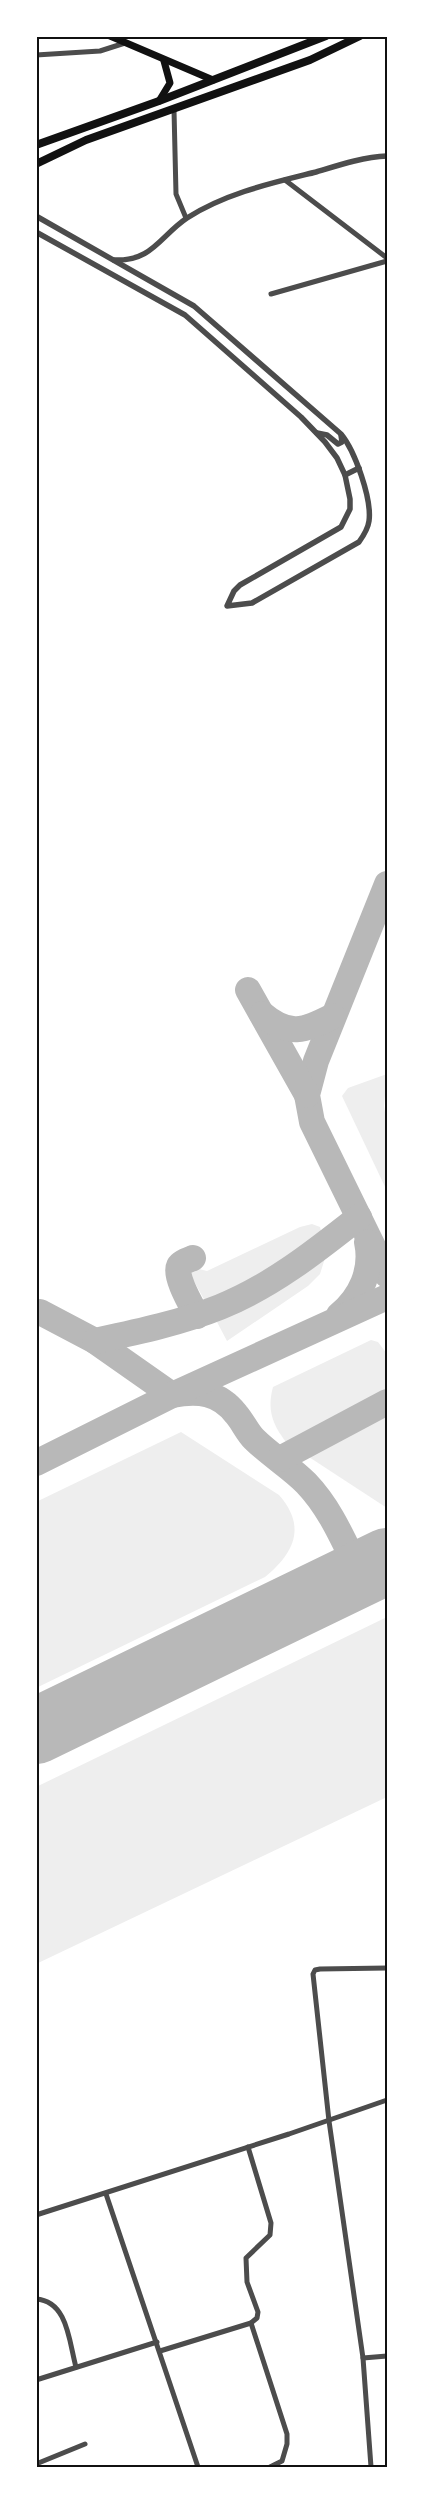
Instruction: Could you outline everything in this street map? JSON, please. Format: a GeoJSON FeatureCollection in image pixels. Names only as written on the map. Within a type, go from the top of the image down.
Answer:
{"type":"FeatureCollection","features":[{"type":"Feature","properties":{"kind":"main road"},"geometry":{"type":"LineString","coordinates":[[110,36],[164,61],[213,80]]}},
{"type":"Feature","properties":{"kind":"main road"},"geometry":{"type":"LineString","coordinates":[[36,145],[159,101],[326,36]]}},
{"type":"Feature","properties":{"kind":"main road"},"geometry":{"type":"LineString","coordinates":[[36,164],[64,149],[310,60],[360,36]]}},
{"type":"Feature","properties":{"kind":"main road"},"geometry":{"type":"LineString","coordinates":[[159,101],[170,83],[164,61]]}},
{"type":"Feature","properties":{"kind":"street"},"geometry":{"type":"LineString","coordinates":[[36,55],[100,51],[125,42]]}},
{"type":"Feature","properties":{"kind":"street"},"geometry":{"type":"LineString","coordinates":[[174,110],[176,194],[186,218]]}},
{"type":"Feature","properties":{"kind":"street"},"geometry":{"type":"LineString","coordinates":[[112,260],[131,260],[146,253],[163,241],[186,218],[230,197],[363,159],[387,156]]}},
{"type":"Feature","properties":{"kind":"street"},"geometry":{"type":"LineString","coordinates":[[285,180],[387,260]]}},
{"type":"Feature","properties":{"kind":"street"},"geometry":{"type":"LineString","coordinates":[[36,216],[194,306],[341,434],[352,449],[359,468],[370,519],[365,535],[359,542],[252,603],[228,606],[234,591],[240,585],[342,527],[350,509],[345,475],[332,450],[317,433],[185,314],[36,232]]}},
{"type":"Feature","properties":{"kind":"street"},"geometry":{"type":"LineString","coordinates":[[271,294],[387,260]]}},
{"type":"Feature","properties":{"kind":"street"},"geometry":{"type":"LineString","coordinates":[[293,410],[302,400]]}},
{"type":"Feature","properties":{"kind":"street"},"geometry":{"type":"LineString","coordinates":[[317,433],[327,435],[338,444],[342,442],[341,434]]}},
{"type":"Feature","properties":{"kind":"street"},"geometry":{"type":"LineString","coordinates":[[345,475],[359,468]]}},
{"type":"Feature","properties":{"kind":"street"},"geometry":{"type":"LineString","coordinates":[[371,2467],[363,2358],[329,2121],[313,1974],[315,1970],[320,1968],[387,1968]]}},
{"type":"Feature","properties":{"kind":"street"},"geometry":{"type":"LineString","coordinates":[[36,2215],[329,2121],[387,2100]]}},
{"type":"Feature","properties":{"kind":"street"},"geometry":{"type":"LineString","coordinates":[[160,2351],[251,2323],[257,2318],[258,2312],[246,2282],[246,2258],[270,2235],[271,2223],[248,2147]]}},
{"type":"Feature","properties":{"kind":"street"},"geometry":{"type":"LineString","coordinates":[[106,2194],[198,2467]]}},
{"type":"Feature","properties":{"kind":"street"},"geometry":{"type":"LineString","coordinates":[[36,2299],[52,2302],[59,2309],[76,2367]]}},
{"type":"Feature","properties":{"kind":"street"},"geometry":{"type":"LineString","coordinates":[[251,2323],[287,2434],[286,2452],[282,2461],[270,2467]]}},
{"type":"Feature","properties":{"kind":"street"},"geometry":{"type":"LineString","coordinates":[[36,2380],[157,2342]]}},
{"type":"Feature","properties":{"kind":"street"},"geometry":{"type":"LineString","coordinates":[[363,2358],[387,2356]]}},
{"type":"Feature","properties":{"kind":"street"},"geometry":{"type":"LineString","coordinates":[[36,2464],[86,2444]]}},
{"type":"Feature","properties":{"kind":"shaded area"},"geometry":{"type":"Polygon","coordinates":[[[387,1074],[384,1106],[387,1125],[387,1191],[342,1096],[348,1088],[387,1074]]]}},
{"type":"Feature","properties":{"kind":"shaded area"},"geometry":{"type":"Polygon","coordinates":[[[312,1224],[320,1227],[324,1243],[317,1253],[273,1285],[238,1302],[211,1312],[190,1274],[199,1269],[207,1271],[300,1227],[312,1224]]]}},
{"type":"Feature","properties":{"kind":"shaded area"},"geometry":{"type":"Polygon","coordinates":[[[326,1255],[320,1274],[308,1286],[227,1341],[217,1322],[299,1276],[326,1255]]]}},
{"type":"Feature","properties":{"kind":"shaded area"},"geometry":{"type":"Polygon","coordinates":[[[371,1340],[378,1342],[387,1354],[387,1508],[286,1442],[277,1429],[271,1409],[273,1387],[371,1340]]]}},
{"type":"Feature","properties":{"kind":"shaded area"},"geometry":{"type":"Polygon","coordinates":[[[181,1432],[279,1495],[293,1518],[295,1529],[290,1549],[265,1577],[36,1688],[36,1502],[181,1432]]]}},
{"type":"Feature","properties":{"kind":"shaded area"},"geometry":{"type":"Polygon","coordinates":[[[387,1617],[387,1797],[36,1964],[36,1787],[387,1617]]]}},
{"type":"Feature","properties":{"kind":"taxiway"},"geometry":{"type":"LineString","coordinates":[[387,884],[316,1061],[307,1095],[312,1122],[387,1275]]}},
{"type":"Feature","properties":{"kind":"taxiway"},"geometry":{"type":"LineString","coordinates":[[248,990],[307,1095]]}},
{"type":"Feature","properties":{"kind":"taxiway"},"geometry":{"type":"LineString","coordinates":[[262,1014],[280,1026],[289,1029],[305,1028],[333,1016]]}},
{"type":"Feature","properties":{"kind":"taxiway"},"geometry":{"type":"LineString","coordinates":[[95,1341],[142,1331],[220,1307],[258,1289],[293,1267],[359,1217]]}},
{"type":"Feature","properties":{"kind":"taxiway"},"geometry":{"type":"LineString","coordinates":[[339,1315],[347,1308],[364,1282],[368,1263],[367,1242]]}},
{"type":"Feature","properties":{"kind":"taxiway"},"geometry":{"type":"LineString","coordinates":[[193,1258],[181,1263],[178,1271],[184,1291],[197,1316]]}},
{"type":"Feature","properties":{"kind":"taxiway"},"geometry":{"type":"LineString","coordinates":[[36,1463],[172,1395],[387,1297]]}},
{"type":"Feature","properties":{"kind":"taxiway"},"geometry":{"type":"LineString","coordinates":[[40,1312],[95,1341],[172,1395],[199,1393],[207,1394],[222,1401],[238,1417],[254,1439],[300,1477],[315,1493],[336,1526],[360,1574]]}},
{"type":"Feature","properties":{"kind":"taxiway"},"geometry":{"type":"LineString","coordinates":[[280,1459],[387,1402]]}},
{"type":"Feature","properties":{"kind":"runway"},"geometry":{"type":"LineString","coordinates":[[36,1731],[387,1561]]}}]}
